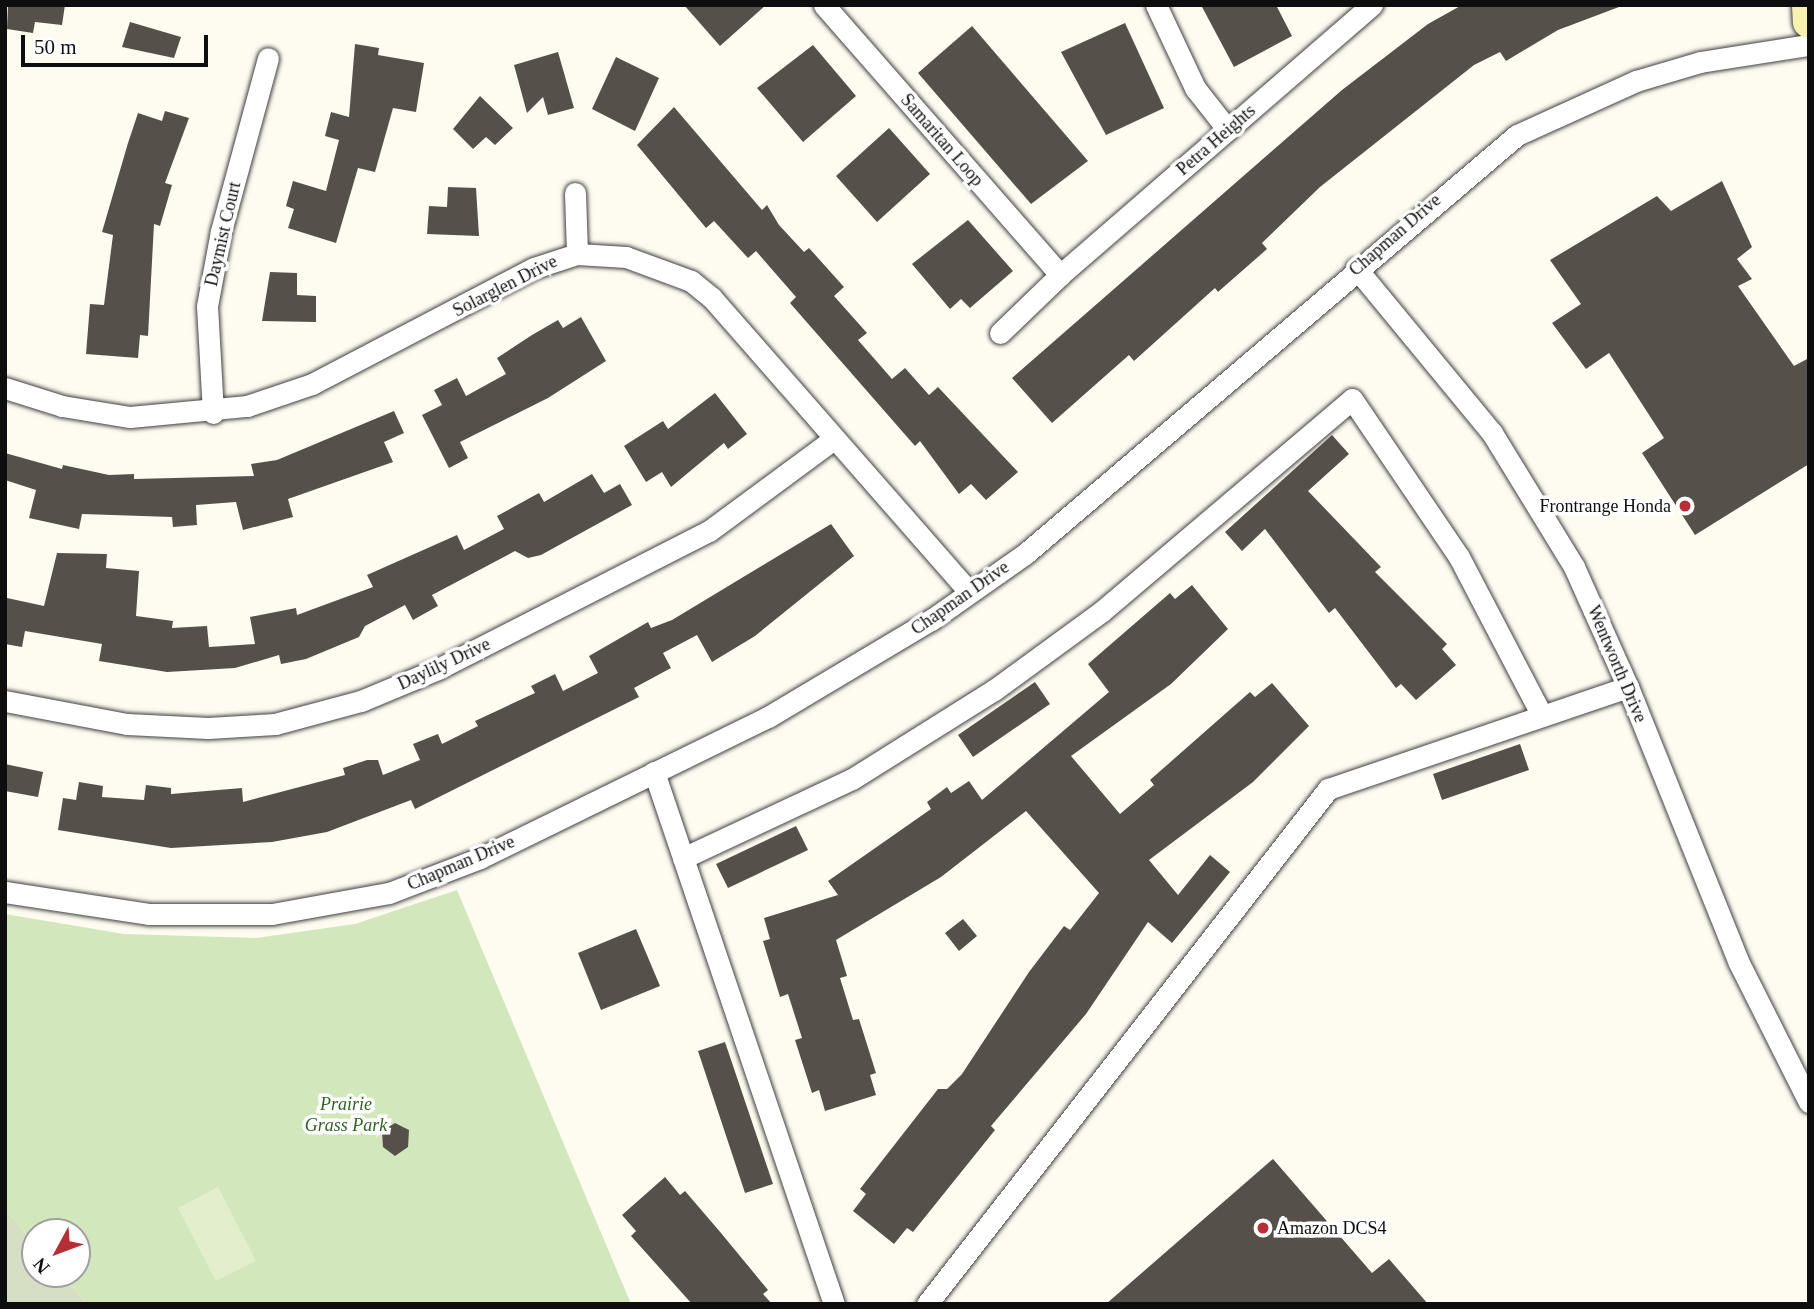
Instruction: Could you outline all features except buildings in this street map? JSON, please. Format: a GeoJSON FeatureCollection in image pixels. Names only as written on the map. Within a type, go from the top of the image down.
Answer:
{"type":"FeatureCollection","features":[{"type":"Feature","properties":{"kind":"street","name":"Samaritan Loop"},"geometry":{"type":"LineString","coordinates":[[824,5],[1060,275]]}},
{"type":"Feature","properties":{"kind":"street"},"geometry":{"type":"LineString","coordinates":[[1156,5],[1195,88],[1228,130]]}},
{"type":"Feature","properties":{"kind":"street","name":"Petra Heights"},"geometry":{"type":"LineString","coordinates":[[1000,333],[1060,275],[1372,5]]}},
{"type":"Feature","properties":{"kind":"street"},"geometry":{"type":"LineString","coordinates":[[1808,5],[1809,22]]}},
{"type":"Feature","properties":{"kind":"street","name":"Chapman Drive"},"geometry":{"type":"LineString","coordinates":[[5,892],[196,918],[343,904],[438,876],[828,684],[969,593],[1025,554],[1488,155],[1553,115],[1592,96],[1700,62],[1809,45]]}},
{"type":"Feature","properties":{"kind":"street","name":"Daymist Court"},"geometry":{"type":"LineString","coordinates":[[214,413],[207,306],[268,58]]}},
{"type":"Feature","properties":{"kind":"street"},"geometry":{"type":"LineString","coordinates":[[575,193],[577,254]]}},
{"type":"Feature","properties":{"kind":"street","name":"Solarglen Drive"},"geometry":{"type":"LineString","coordinates":[[5,388],[62,406],[130,417],[214,413],[312,384],[534,268],[577,254],[626,257],[691,281],[733,320],[969,593]]}},
{"type":"Feature","properties":{"kind":"street","name":"Wentworth Drive"},"geometry":{"type":"LineString","coordinates":[[1356,268],[1462,393],[1520,474],[1574,567],[1628,687],[1738,961],[1809,1101]]}},
{"type":"Feature","properties":{"kind":"street"},"geometry":{"type":"LineString","coordinates":[[683,858],[852,779],[994,690],[1101,612],[1352,399],[1459,557],[1542,716]]}},
{"type":"Feature","properties":{"kind":"street","name":"Daylily Drive"},"geometry":{"type":"LineString","coordinates":[[5,701],[181,728],[275,724],[361,701],[438,669],[709,531],[834,439]]}},
{"type":"Feature","properties":{"kind":"street"},"geometry":{"type":"LineString","coordinates":[[927,1304],[1328,789],[1628,687]]}},
{"type":"Feature","properties":{"kind":"street"},"geometry":{"type":"LineString","coordinates":[[654,772],[834,1304]]}},
{"type":"Feature","properties":{"kind":"green space","name":"Prairie Grass Park"},"geometry":{"type":"Polygon","coordinates":[[[457,890],[631,1304],[87,1304],[73,1288],[91,1288],[91,1218],[21,1218],[21,1228],[5,1209],[5,914],[124,934],[256,938],[355,924],[457,890]]]}},
{"type":"Feature","properties":{"kind":"green space"},"geometry":{"type":"Polygon","coordinates":[[[218,1187],[256,1261],[216,1281],[178,1208],[218,1187]]]}},
{"type":"Feature","properties":{"kind":"green space"},"geometry":{"type":"Polygon","coordinates":[[[5,1209],[21,1228],[21,1288],[73,1288],[87,1304],[5,1304],[5,1209]]]}},
{"type":"Feature","properties":{"kind":"place","name":"Frontrange Honda"},"geometry":{"type":"Point","coordinates":[1685,506]}},
{"type":"Feature","properties":{"kind":"place","name":"Amazon DCS4"},"geometry":{"type":"Point","coordinates":[1263,1228]}}]}
